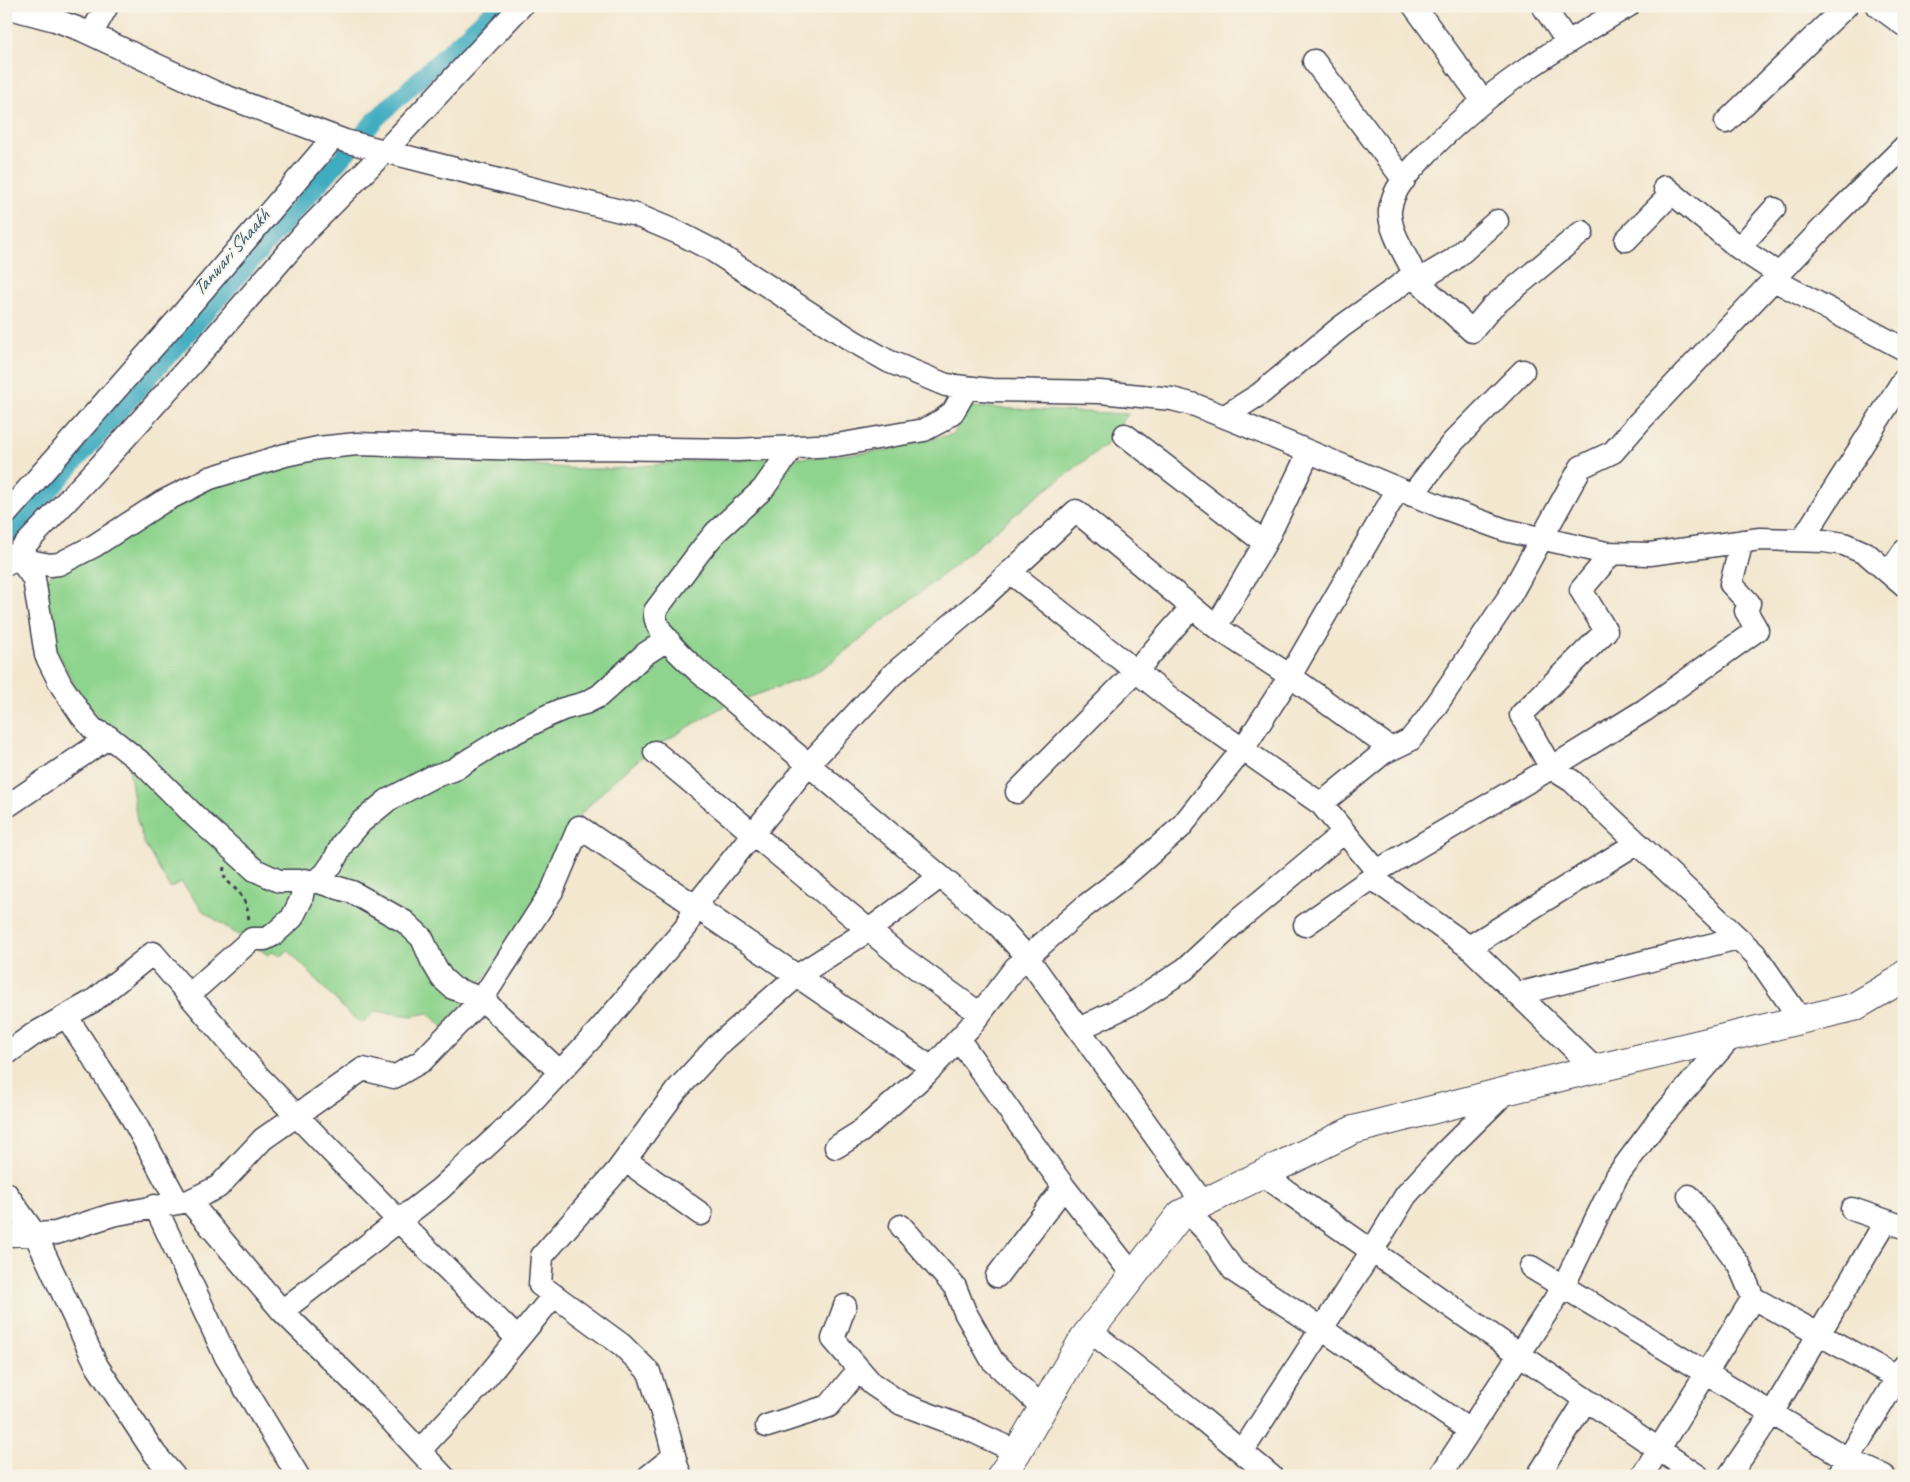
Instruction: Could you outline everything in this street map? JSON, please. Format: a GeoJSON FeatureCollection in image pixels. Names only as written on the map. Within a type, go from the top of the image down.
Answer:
{"type":"FeatureCollection","features":[{"type":"Feature","properties":{"kind":"main road"},"geometry":{"type":"LineString","coordinates":[[1001,1476],[1018,1452],[1090,1331],[1181,1214],[1353,1130],[1595,1069],[1854,1007],[1898,982],[1904,975]]}},
{"type":"Feature","properties":{"kind":"street"},"geometry":{"type":"LineString","coordinates":[[91,34],[107,6]]}},
{"type":"Feature","properties":{"kind":"street"},"geometry":{"type":"LineString","coordinates":[[11,560],[194,361],[378,149],[521,6]]}},
{"type":"Feature","properties":{"kind":"street"},"geometry":{"type":"LineString","coordinates":[[1414,6],[1483,102]]}},
{"type":"Feature","properties":{"kind":"street"},"geometry":{"type":"LineString","coordinates":[[1543,6],[1567,41]]}},
{"type":"Feature","properties":{"kind":"street"},"geometry":{"type":"LineString","coordinates":[[1582,232],[1492,307],[1472,331],[1413,274],[1394,233],[1390,211],[1397,188],[1404,180],[1445,134],[1496,90],[1567,41],[1628,6]]}},
{"type":"Feature","properties":{"kind":"street"},"geometry":{"type":"LineString","coordinates":[[1726,122],[1846,6]]}},
{"type":"Feature","properties":{"kind":"street"},"geometry":{"type":"LineString","coordinates":[[1878,6],[1904,25]]}},
{"type":"Feature","properties":{"kind":"street"},"geometry":{"type":"LineString","coordinates":[[6,7],[55,20],[91,34],[214,92],[340,139],[491,180],[636,215],[679,233],[712,250],[853,341],[888,361],[946,385],[967,388],[1100,392],[1163,398],[1195,405],[1405,492],[1505,530],[1579,548],[1612,553],[1650,554],[1760,539],[1824,541],[1856,548],[1867,554],[1897,579],[1904,551]]}},
{"type":"Feature","properties":{"kind":"street"},"geometry":{"type":"LineString","coordinates":[[1314,61],[1404,180]]}},
{"type":"Feature","properties":{"kind":"street"},"geometry":{"type":"LineString","coordinates":[[6,514],[340,139]]}},
{"type":"Feature","properties":{"kind":"street"},"geometry":{"type":"LineString","coordinates":[[1321,804],[1383,753],[1410,740],[1427,719],[1511,594],[1581,467],[1613,452],[1836,214],[1904,147]]}},
{"type":"Feature","properties":{"kind":"street"},"geometry":{"type":"LineString","coordinates":[[1626,240],[1668,190],[1776,277],[1904,349]]}},
{"type":"Feature","properties":{"kind":"street"},"geometry":{"type":"LineString","coordinates":[[1739,248],[1774,209]]}},
{"type":"Feature","properties":{"kind":"street"},"geometry":{"type":"LineString","coordinates":[[1413,274],[1424,277],[1453,260],[1496,221]]}},
{"type":"Feature","properties":{"kind":"street"},"geometry":{"type":"LineString","coordinates":[[1225,416],[1260,394],[1341,327],[1413,274]]}},
{"type":"Feature","properties":{"kind":"street"},"geometry":{"type":"LineString","coordinates":[[836,1147],[860,1132],[932,1068],[959,1040],[1015,968],[1084,907],[1126,875],[1180,828],[1243,750],[1405,492],[1523,371]]}},
{"type":"Feature","properties":{"kind":"street"},"geometry":{"type":"LineString","coordinates":[[1802,540],[1904,379]]}},
{"type":"Feature","properties":{"kind":"street"},"geometry":{"type":"LineString","coordinates":[[11,560],[50,565],[59,564],[94,546],[162,502],[210,478],[277,457],[318,448],[358,444],[523,449],[738,450],[837,445],[924,430],[942,421],[953,412],[967,388]]}},
{"type":"Feature","properties":{"kind":"street"},"geometry":{"type":"LineString","coordinates":[[1125,435],[1265,543]]}},
{"type":"Feature","properties":{"kind":"street"},"geometry":{"type":"LineString","coordinates":[[793,447],[763,489],[716,532],[655,611],[654,618],[674,649],[999,926],[1027,957],[1079,1029],[1195,1207],[1208,1233],[1234,1271],[1469,1430]]}},
{"type":"Feature","properties":{"kind":"street"},"geometry":{"type":"LineString","coordinates":[[1216,627],[1265,543],[1309,452]]}},
{"type":"Feature","properties":{"kind":"street"},"geometry":{"type":"LineString","coordinates":[[282,1311],[447,1182],[522,1113],[600,1029],[686,927],[695,907],[808,765],[892,675],[977,603],[1076,511],[1216,627],[1290,676],[1391,749]]}},
{"type":"Feature","properties":{"kind":"street"},"geometry":{"type":"LineString","coordinates":[[1305,926],[1374,874],[1645,710],[1756,630],[1746,611],[1749,602],[1731,584],[1742,541]]}},
{"type":"Feature","properties":{"kind":"street"},"geometry":{"type":"LineString","coordinates":[[1612,553],[1581,590],[1606,631],[1521,715],[1551,768],[1572,782],[1754,954],[1801,1020]]}},
{"type":"Feature","properties":{"kind":"street"},"geometry":{"type":"LineString","coordinates":[[11,560],[34,579],[46,655],[70,699],[93,729],[109,737],[143,764],[202,823],[255,870],[279,881],[310,881],[352,892],[405,922],[422,938],[442,978],[453,988],[482,999],[560,1072]]}},
{"type":"Feature","properties":{"kind":"street"},"geometry":{"type":"LineString","coordinates":[[1010,572],[1175,702],[1321,804],[1374,874],[1468,947],[1595,1069]]}},
{"type":"Feature","properties":{"kind":"street"},"geometry":{"type":"LineString","coordinates":[[1017,792],[1136,671],[1192,607]]}},
{"type":"Feature","properties":{"kind":"street"},"geometry":{"type":"LineString","coordinates":[[189,995],[252,939],[266,939],[292,918],[310,881],[324,875],[332,864],[342,843],[361,822],[388,800],[432,777],[453,770],[504,738],[547,716],[585,703],[598,696],[645,654],[668,639]]}},
{"type":"Feature","properties":{"kind":"street"},"geometry":{"type":"LineString","coordinates":[[6,807],[109,737]]}},
{"type":"Feature","properties":{"kind":"street"},"geometry":{"type":"LineString","coordinates":[[654,752],[900,956],[980,1014]]}},
{"type":"Feature","properties":{"kind":"street"},"geometry":{"type":"LineString","coordinates":[[6,1235],[56,1233],[112,1215],[184,1202],[218,1187],[263,1139],[363,1069],[394,1077],[422,1061],[482,999],[552,891],[579,827],[932,1068]]}},
{"type":"Feature","properties":{"kind":"street"},"geometry":{"type":"LineString","coordinates":[[1079,1029],[1136,1001],[1185,969],[1236,922],[1344,832]]}},
{"type":"Feature","properties":{"kind":"street"},"geometry":{"type":"LineString","coordinates":[[1468,947],[1637,842]]}},
{"type":"Feature","properties":{"kind":"street"},"geometry":{"type":"LineString","coordinates":[[649,1476],[678,1466],[649,1372],[622,1345],[540,1285],[542,1256],[625,1160],[676,1090],[711,1052],[797,976],[869,930],[940,877]]}},
{"type":"Feature","properties":{"kind":"street"},"geometry":{"type":"LineString","coordinates":[[1517,994],[1738,938]]}},
{"type":"Feature","properties":{"kind":"street"},"geometry":{"type":"LineString","coordinates":[[6,1054],[34,1034],[93,1001],[153,953],[260,1077],[399,1221],[518,1339]]}},
{"type":"Feature","properties":{"kind":"street"},"geometry":{"type":"LineString","coordinates":[[66,1016],[130,1114],[184,1202],[282,1311],[372,1399],[443,1476]]}},
{"type":"Feature","properties":{"kind":"street"},"geometry":{"type":"LineString","coordinates":[[1440,1476],[1563,1286],[1617,1176],[1658,1122],[1731,1037]]}},
{"type":"Feature","properties":{"kind":"street"},"geometry":{"type":"LineString","coordinates":[[959,1040],[1064,1187],[1133,1275]]}},
{"type":"Feature","properties":{"kind":"street"},"geometry":{"type":"LineString","coordinates":[[1242,1452],[1406,1195],[1447,1150],[1507,1091]]}},
{"type":"Feature","properties":{"kind":"street"},"geometry":{"type":"LineString","coordinates":[[625,1160],[701,1214]]}},
{"type":"Feature","properties":{"kind":"street"},"geometry":{"type":"LineString","coordinates":[[1262,1174],[1519,1354],[1698,1476]]}},
{"type":"Feature","properties":{"kind":"street"},"geometry":{"type":"LineString","coordinates":[[997,1276],[1064,1187]]}},
{"type":"Feature","properties":{"kind":"street"},"geometry":{"type":"LineString","coordinates":[[6,1193],[35,1234],[65,1294],[97,1366],[156,1454],[174,1476]]}},
{"type":"Feature","properties":{"kind":"street"},"geometry":{"type":"LineString","coordinates":[[1689,1196],[1739,1265],[1753,1298],[1818,1335],[1901,1375],[1844,1468]]}},
{"type":"Feature","properties":{"kind":"street"},"geometry":{"type":"LineString","coordinates":[[156,1206],[226,1357],[298,1476]]}},
{"type":"Feature","properties":{"kind":"street"},"geometry":{"type":"LineString","coordinates":[[1729,1476],[1772,1413],[1818,1335],[1895,1224],[1852,1209]]}},
{"type":"Feature","properties":{"kind":"street"},"geometry":{"type":"LineString","coordinates":[[900,1226],[955,1287],[992,1360],[1044,1408]]}},
{"type":"Feature","properties":{"kind":"street"},"geometry":{"type":"LineString","coordinates":[[1531,1267],[1772,1413],[1844,1468],[1884,1476]]}},
{"type":"Feature","properties":{"kind":"street"},"geometry":{"type":"LineString","coordinates":[[420,1450],[477,1389],[554,1296]]}},
{"type":"Feature","properties":{"kind":"street"},"geometry":{"type":"LineString","coordinates":[[1642,1476],[1753,1298]]}},
{"type":"Feature","properties":{"kind":"street"},"geometry":{"type":"LineString","coordinates":[[845,1306],[833,1339],[872,1384],[902,1404],[1018,1452]]}},
{"type":"Feature","properties":{"kind":"street"},"geometry":{"type":"LineString","coordinates":[[1090,1331],[1271,1476]]}},
{"type":"Feature","properties":{"kind":"street"},"geometry":{"type":"LineString","coordinates":[[767,1426],[829,1406],[859,1369]]}},
{"type":"Feature","properties":{"kind":"street"},"geometry":{"type":"LineString","coordinates":[[1538,1476],[1586,1400]]}},
{"type":"Feature","properties":{"kind":"path"},"geometry":{"type":"LineString","coordinates":[[225,865],[223,873],[229,885],[240,893],[247,907],[252,939]]}},
{"type":"Feature","properties":{"kind":"green space"},"geometry":{"type":"Polygon","coordinates":[[[971,407],[1128,414],[1108,443],[1035,498],[936,580],[830,663],[810,676],[724,706],[650,750],[613,781],[577,818],[513,944],[443,1027],[428,1013],[411,1016],[375,1011],[362,1024],[349,1014],[288,950],[280,956],[273,951],[268,955],[204,912],[181,882],[170,888],[144,843],[137,820],[128,762],[100,720],[77,691],[53,642],[44,579],[204,489],[274,469],[331,455],[374,451],[442,460],[477,455],[543,466],[613,469],[702,460],[802,458],[884,451],[953,434],[971,407]]]}},
{"type":"Feature","properties":{"kind":"waterway","name":"Tanwari Shaakh"},"geometry":{"type":"LineString","coordinates":[[6,538],[31,512],[376,119],[498,6]]}}]}
